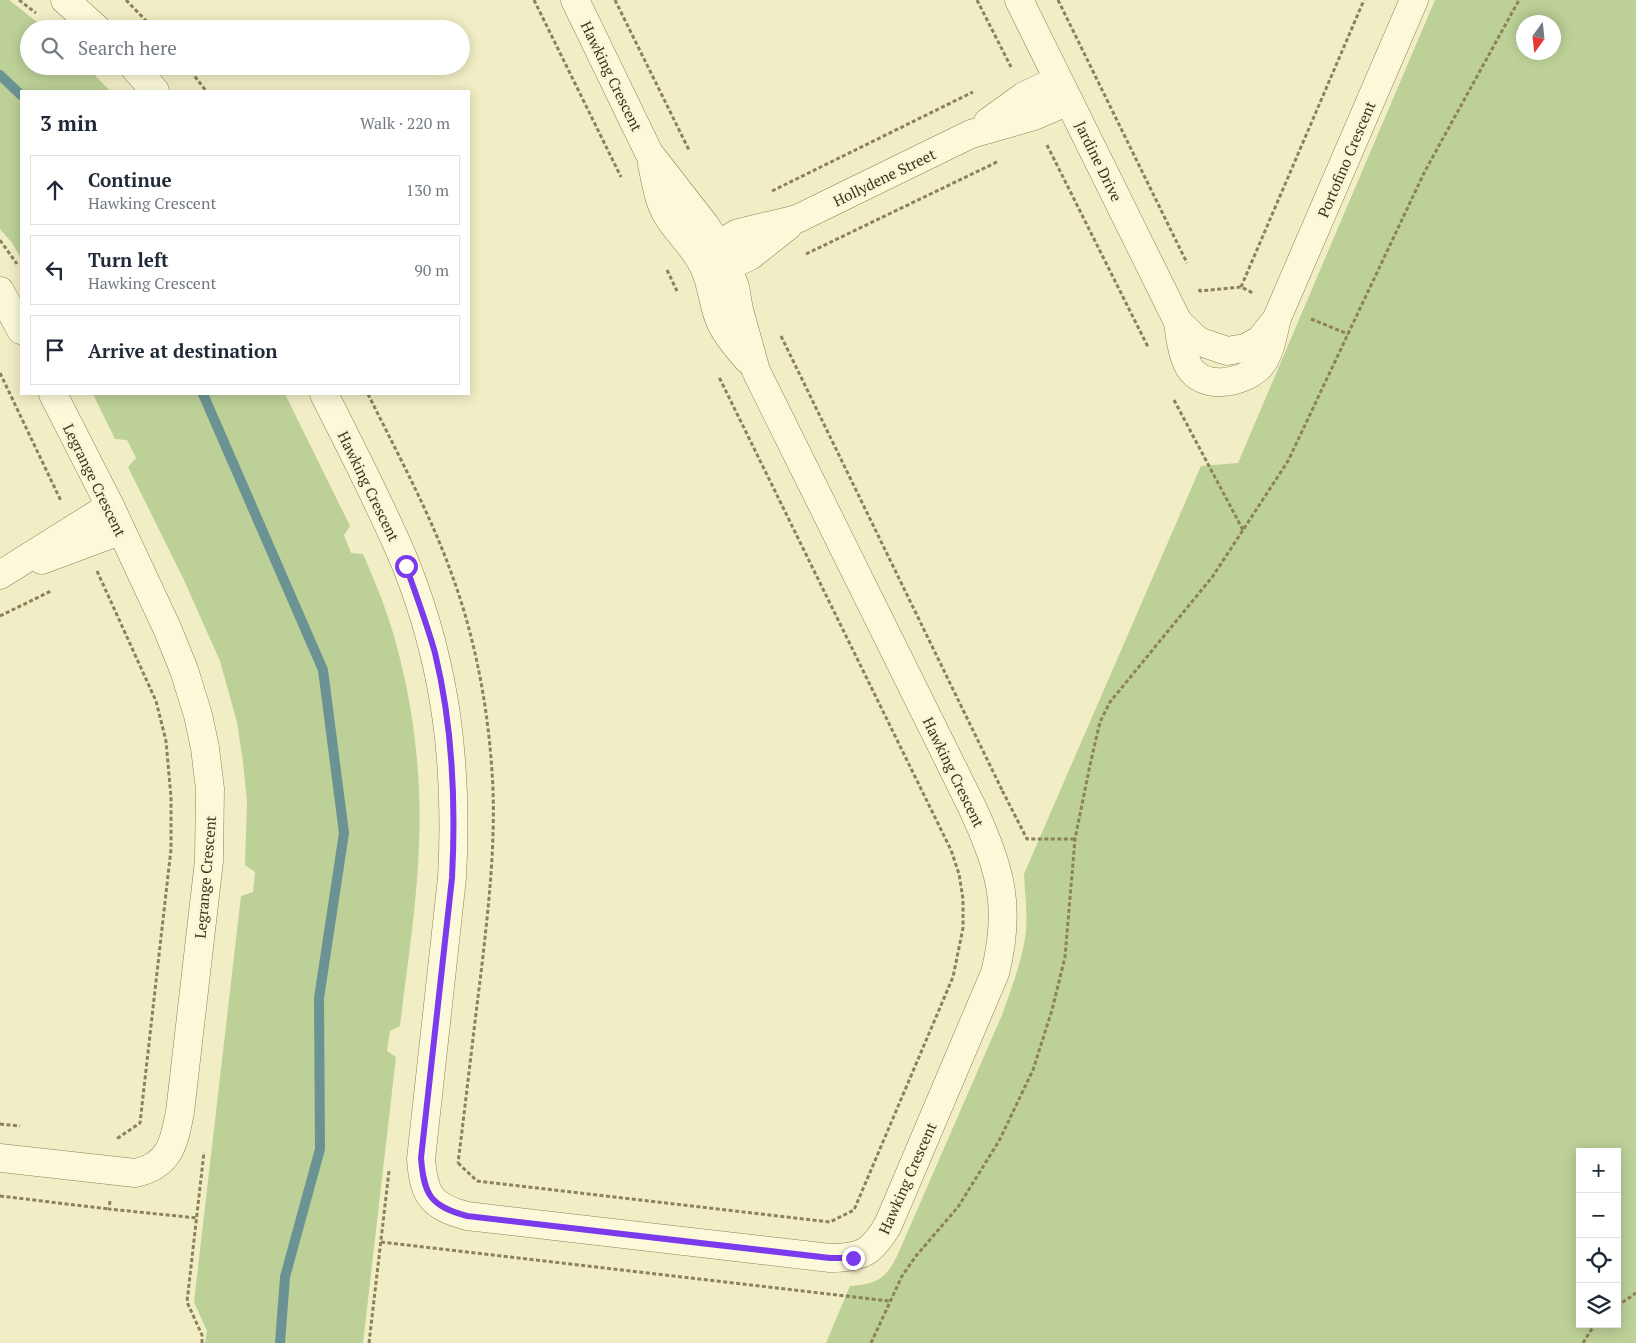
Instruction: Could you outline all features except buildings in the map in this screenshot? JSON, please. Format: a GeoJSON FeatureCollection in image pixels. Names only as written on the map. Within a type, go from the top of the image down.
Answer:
{"type":"FeatureCollection","features":[{"type":"Feature","properties":{"kind":"street"},"geometry":{"type":"LineString","coordinates":[[65,0],[87,20]]}},
{"type":"Feature","properties":{"kind":"street","name":"Hawking Crescent"},"geometry":{"type":"LineString","coordinates":[[324,395],[388,524],[406,566],[435,654],[450,737],[454,787],[453,869],[421,1158],[427,1192],[444,1208],[467,1216],[830,1258],[853,1258],[864,1254],[872,1248],[888,1225],[986,998],[995,972],[1001,947],[1004,920],[1002,892],[996,864],[972,807],[756,371],[721,324],[716,311],[712,287],[716,257],[693,248],[668,216],[659,197],[649,153],[575,0]]}},
{"type":"Feature","properties":{"kind":"street","name":"Jardine Drive"},"geometry":{"type":"LineString","coordinates":[[1019,0],[1178,322],[1181,344],[1190,367],[1201,378],[1219,383],[1240,380]]}},
{"type":"Feature","properties":{"kind":"street","name":"Portofino Crescent"},"geometry":{"type":"LineString","coordinates":[[1240,380],[1258,368],[1267,352],[1280,312],[1414,0]]}},
{"type":"Feature","properties":{"kind":"street"},"geometry":{"type":"LineString","coordinates":[[141,75],[154,90]]}},
{"type":"Feature","properties":{"kind":"street","name":"Hollydene Street"},"geometry":{"type":"LineString","coordinates":[[716,257],[738,234],[797,219],[1064,90]]}},
{"type":"Feature","properties":{"kind":"street"},"geometry":{"type":"LineString","coordinates":[[0,291],[20,328]]}},
{"type":"Feature","properties":{"kind":"street","name":"Portofino Crescent"},"geometry":{"type":"LineString","coordinates":[[1227,351],[1245,348],[1260,340],[1280,312]]}},
{"type":"Feature","properties":{"kind":"street","name":"Jardine Drive"},"geometry":{"type":"LineString","coordinates":[[1178,322],[1198,341],[1227,351]]}},
{"type":"Feature","properties":{"kind":"street","name":"Legrange Crescent"},"geometry":{"type":"LineString","coordinates":[[0,1158],[135,1173],[154,1167],[167,1155],[176,1132],[209,861],[210,789],[205,748],[184,670],[167,628],[120,531],[110,506],[54,395]]}},
{"type":"Feature","properties":{"kind":"street"},"geometry":{"type":"LineString","coordinates":[[80,536],[110,506]]}},
{"type":"Feature","properties":{"kind":"street"},"geometry":{"type":"LineString","coordinates":[[1,574],[80,536],[120,531]]}},
{"type":"Feature","properties":{"kind":"path"},"geometry":{"type":"LineString","coordinates":[[126,0],[145,20]]}},
{"type":"Feature","properties":{"kind":"path"},"geometry":{"type":"LineString","coordinates":[[534,0],[624,183]]}},
{"type":"Feature","properties":{"kind":"path"},"geometry":{"type":"LineString","coordinates":[[614,0],[693,158]]}},
{"type":"Feature","properties":{"kind":"path"},"geometry":{"type":"LineString","coordinates":[[977,0],[1148,347]]}},
{"type":"Feature","properties":{"kind":"path"},"geometry":{"type":"LineString","coordinates":[[1058,0],[1188,264]]}},
{"type":"Feature","properties":{"kind":"path"},"geometry":{"type":"LineString","coordinates":[[1241,287],[1364,0]]}},
{"type":"Feature","properties":{"kind":"path"},"geometry":{"type":"LineString","coordinates":[[871,1343],[889,1301],[907,1269],[958,1207],[999,1141],[1033,1070],[1052,1010],[1065,958],[1075,839],[1100,722],[1110,702],[1213,576],[1288,461],[1425,171],[1520,0]]}},
{"type":"Feature","properties":{"kind":"path"},"geometry":{"type":"LineString","coordinates":[[194,75],[205,90]]}},
{"type":"Feature","properties":{"kind":"path"},"geometry":{"type":"LineString","coordinates":[[769,192],[979,89]]}},
{"type":"Feature","properties":{"kind":"path"},"geometry":{"type":"LineString","coordinates":[[806,254],[1000,160]]}},
{"type":"Feature","properties":{"kind":"path"},"geometry":{"type":"LineString","coordinates":[[0,240],[20,269]]}},
{"type":"Feature","properties":{"kind":"path"},"geometry":{"type":"LineString","coordinates":[[666,267],[678,293]]}},
{"type":"Feature","properties":{"kind":"path"},"geometry":{"type":"LineString","coordinates":[[1196,282],[1200,291],[1241,287],[1280,312],[1348,334]]}},
{"type":"Feature","properties":{"kind":"path"},"geometry":{"type":"LineString","coordinates":[[778,329],[1003,792]]}},
{"type":"Feature","properties":{"kind":"path"},"geometry":{"type":"LineString","coordinates":[[458,1163],[478,1181],[830,1222],[854,1210],[953,976],[963,928],[963,899],[960,874],[951,850],[716,371]]}},
{"type":"Feature","properties":{"kind":"path"},"geometry":{"type":"LineString","coordinates":[[0,373],[63,505],[80,536],[156,701],[166,741],[172,797],[171,848],[140,1123],[118,1138],[109,1208]]}},
{"type":"Feature","properties":{"kind":"path"},"geometry":{"type":"LineString","coordinates":[[1174,399],[1243,530]]}},
{"type":"Feature","properties":{"kind":"path"},"geometry":{"type":"LineString","coordinates":[[369,1343],[390,1163]]}},
{"type":"Feature","properties":{"kind":"path"},"geometry":{"type":"LineString","coordinates":[[0,1196],[197,1218]]}},
{"type":"Feature","properties":{"kind":"path"},"geometry":{"type":"LineString","coordinates":[[381,1242],[889,1301]]}},
{"type":"Feature","properties":{"kind":"path"},"geometry":{"type":"LineString","coordinates":[[1621,1303],[1636,1293]]}},
{"type":"Feature","properties":{"kind":"path"},"geometry":{"type":"LineString","coordinates":[[187,1302],[202,1335],[202,1343]]}},
{"type":"Feature","properties":{"kind":"path"},"geometry":{"type":"LineString","coordinates":[[1583,1343],[1593,1328]]}},
{"type":"Feature","properties":{"kind":"green space"},"geometry":{"type":"Polygon","coordinates":[[[0,0],[9,0],[35,20],[20,20],[20,75],[95,75],[109,90],[20,90],[20,256],[0,229],[0,0]]]}},
{"type":"Feature","properties":{"kind":"green space"},"geometry":{"type":"Polygon","coordinates":[[[1435,0],[1636,0],[1636,1343],[826,1343],[850,1286],[867,1284],[880,1279],[894,1262],[1002,1015],[1017,971],[1025,936],[1024,874],[1201,466],[1238,463],[1435,0]]]}},
{"type":"Feature","properties":{"kind":"green space"},"geometry":{"type":"Polygon","coordinates":[[[93,395],[285,395],[350,526],[344,535],[351,553],[363,554],[394,635],[408,695],[416,745],[420,820],[418,868],[400,1026],[390,1031],[387,1051],[396,1057],[363,1343],[205,1343],[207,1331],[194,1302],[241,896],[253,892],[255,872],[245,865],[247,801],[243,762],[237,722],[220,661],[183,578],[128,467],[136,458],[127,440],[115,439],[93,395]]]}},
{"type":"Feature","properties":{"kind":"waterway"},"geometry":{"type":"LineString","coordinates":[[0,75],[20,94]]}},
{"type":"Feature","properties":{"kind":"waterway"},"geometry":{"type":"LineString","coordinates":[[203,395],[323,670],[344,833],[319,998],[320,1149],[285,1277],[280,1343]]}},
{"type":"Feature","properties":{"kind":"route"},"geometry":{"type":"LineString","coordinates":[[406,566],[435,654],[450,737],[454,787],[452,878],[421,1158],[427,1192],[444,1208],[467,1216],[830,1258],[853,1258]]}}]}
